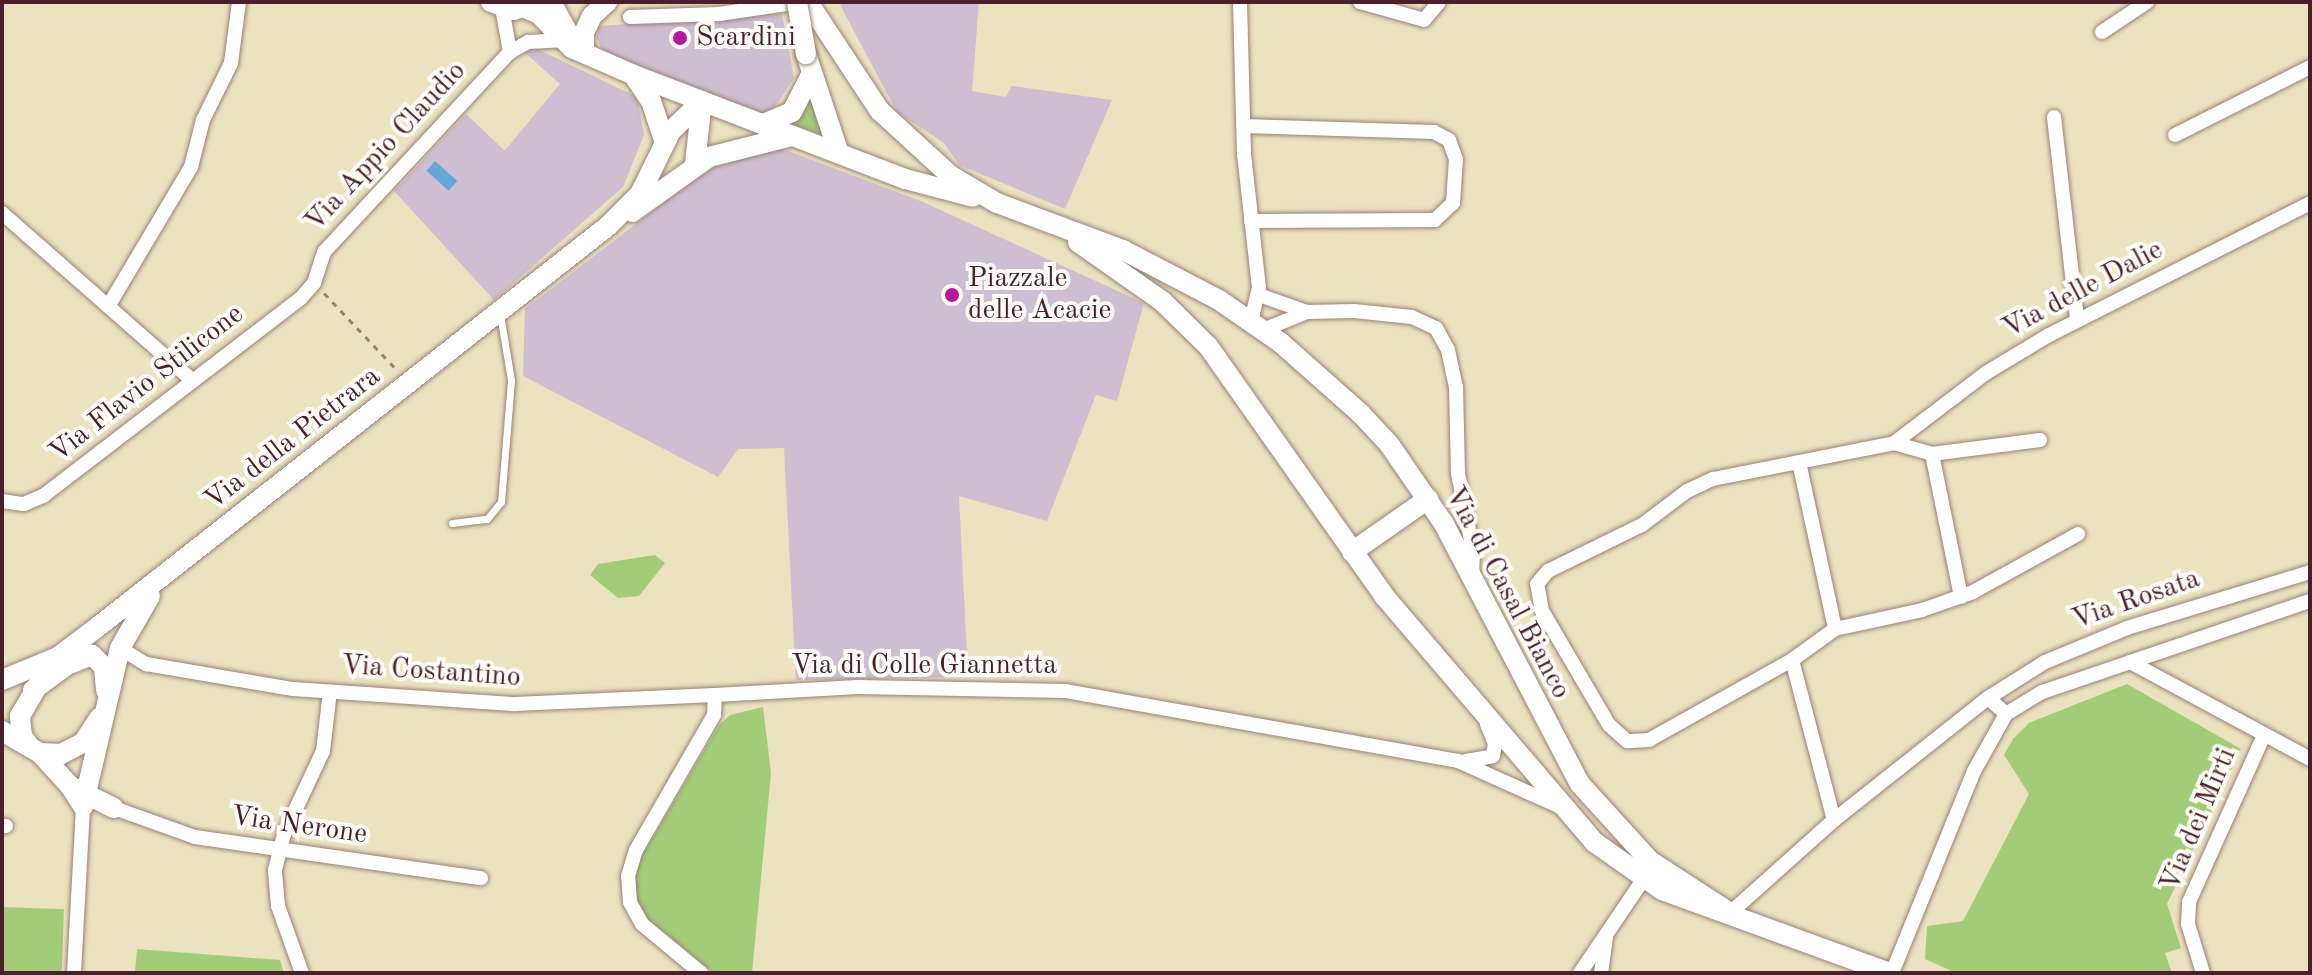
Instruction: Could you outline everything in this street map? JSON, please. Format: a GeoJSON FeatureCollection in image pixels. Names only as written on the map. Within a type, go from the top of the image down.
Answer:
{"type":"FeatureCollection","features":[{"type":"Feature","properties":{"kind":"main road"},"geometry":{"type":"LineString","coordinates":[[551,2],[584,53]]}},
{"type":"Feature","properties":{"kind":"main road"},"geometry":{"type":"LineString","coordinates":[[584,53],[584,33],[592,16],[607,2]]}},
{"type":"Feature","properties":{"kind":"main road"},"geometry":{"type":"LineString","coordinates":[[798,2],[810,77],[839,154]]}},
{"type":"Feature","properties":{"kind":"main road","name":"Via di Casal Bianco"},"geometry":{"type":"LineString","coordinates":[[808,2],[837,51],[908,140],[951,176],[997,203],[1135,256],[1257,325],[1375,428],[1428,499],[1472,575],[1539,715],[1586,793],[1650,861],[1730,913]]}},
{"type":"Feature","properties":{"kind":"main road"},"geometry":{"type":"LineString","coordinates":[[496,5],[530,5],[562,40],[634,75],[766,123],[905,179],[997,203]]}},
{"type":"Feature","properties":{"kind":"main road"},"geometry":{"type":"LineString","coordinates":[[634,75],[651,101],[664,140]]}},
{"type":"Feature","properties":{"kind":"main road"},"geometry":{"type":"LineString","coordinates":[[766,123],[792,112],[810,77]]}},
{"type":"Feature","properties":{"kind":"main road"},"geometry":{"type":"LineString","coordinates":[[608,226],[640,194],[664,140],[702,101]]}},
{"type":"Feature","properties":{"kind":"main road"},"geometry":{"type":"LineString","coordinates":[[695,164],[702,101]]}},
{"type":"Feature","properties":{"kind":"main road"},"geometry":{"type":"LineString","coordinates":[[608,226],[659,196],[695,164],[739,146],[792,136]]}},
{"type":"Feature","properties":{"kind":"main road","name":"Via di Casal Bianco"},"geometry":{"type":"LineString","coordinates":[[1052,223],[1162,301],[1208,346],[1352,552],[1483,716],[1594,842],[1643,880],[1891,973]]}},
{"type":"Feature","properties":{"kind":"main road","name":"Via della Pietrara"},"geometry":{"type":"LineString","coordinates":[[2,680],[58,657],[500,314],[608,226]]}},
{"type":"Feature","properties":{"kind":"main road"},"geometry":{"type":"LineString","coordinates":[[1352,552],[1428,499]]}},
{"type":"Feature","properties":{"kind":"main road"},"geometry":{"type":"LineString","coordinates":[[80,796],[94,772],[105,701],[120,648],[137,613],[180,564]]}},
{"type":"Feature","properties":{"kind":"main road"},"geometry":{"type":"LineString","coordinates":[[80,640],[101,637],[120,648]]}},
{"type":"Feature","properties":{"kind":"main road"},"geometry":{"type":"LineString","coordinates":[[2,731],[35,750],[76,748],[105,701],[104,667],[92,655],[67,665],[33,690]]}},
{"type":"Feature","properties":{"kind":"main road"},"geometry":{"type":"LineString","coordinates":[[58,657],[33,690],[19,722],[35,750],[80,796],[114,808]]}},
{"type":"Feature","properties":{"kind":"main road"},"geometry":{"type":"LineString","coordinates":[[94,772],[114,808]]}},
{"type":"Feature","properties":{"kind":"street"},"geometry":{"type":"LineString","coordinates":[[109,305],[191,167],[203,120],[231,63],[239,2]]}},
{"type":"Feature","properties":{"kind":"street"},"geometry":{"type":"LineString","coordinates":[[630,17],[798,2]]}},
{"type":"Feature","properties":{"kind":"street"},"geometry":{"type":"LineString","coordinates":[[1240,2],[1243,126],[1259,295],[1257,325],[1307,312],[1383,313],[1421,320],[1440,334],[1456,387],[1457,460],[1472,575]]}},
{"type":"Feature","properties":{"kind":"street"},"geometry":{"type":"LineString","coordinates":[[1360,2],[1424,20],[1439,2]]}},
{"type":"Feature","properties":{"kind":"street"},"geometry":{"type":"LineString","coordinates":[[2102,32],[2147,2]]}},
{"type":"Feature","properties":{"kind":"street"},"geometry":{"type":"LineString","coordinates":[[496,5],[510,52],[528,42],[562,40]]}},
{"type":"Feature","properties":{"kind":"street","name":"Via Appio Claudio"},"geometry":{"type":"LineString","coordinates":[[314,283],[324,252],[510,52]]}},
{"type":"Feature","properties":{"kind":"street"},"geometry":{"type":"LineString","coordinates":[[2175,135],[2310,67]]}},
{"type":"Feature","properties":{"kind":"street"},"geometry":{"type":"LineString","coordinates":[[2054,117],[2077,319]]}},
{"type":"Feature","properties":{"kind":"street"},"geometry":{"type":"LineString","coordinates":[[1243,126],[1434,132],[1449,140],[1456,159],[1453,203],[1435,220],[1251,221]]}},
{"type":"Feature","properties":{"kind":"street","name":"Via delle Dalie"},"geometry":{"type":"LineString","coordinates":[[1894,443],[1986,373],[2077,319],[2310,203]]}},
{"type":"Feature","properties":{"kind":"street"},"geometry":{"type":"LineString","coordinates":[[2,213],[193,381]]}},
{"type":"Feature","properties":{"kind":"street","name":"Via Flavio Stilicone"},"geometry":{"type":"LineString","coordinates":[[2,501],[18,505],[39,499],[314,283]]}},
{"type":"Feature","properties":{"kind":"street"},"geometry":{"type":"LineString","coordinates":[[1259,295],[1307,312]]}},
{"type":"Feature","properties":{"kind":"street"},"geometry":{"type":"LineString","coordinates":[[2040,440],[1932,454],[1894,443],[1697,485],[1642,525],[1548,571],[1537,584],[1537,599],[1609,725],[1627,741],[1649,740],[1792,660],[1835,629],[1961,597],[2078,534]]}},
{"type":"Feature","properties":{"kind":"street"},"geometry":{"type":"LineString","coordinates":[[1932,454],[1961,597]]}},
{"type":"Feature","properties":{"kind":"street"},"geometry":{"type":"LineString","coordinates":[[1799,462],[1835,629]]}},
{"type":"Feature","properties":{"kind":"street","name":"Via Rosata"},"geometry":{"type":"LineString","coordinates":[[1730,913],[1834,820],[1988,698],[2045,662],[2103,636],[2310,572]]}},
{"type":"Feature","properties":{"kind":"street","name":"Via Rosata"},"geometry":{"type":"LineString","coordinates":[[1891,973],[1974,771],[2006,714],[2035,695],[2310,601]]}},
{"type":"Feature","properties":{"kind":"street"},"geometry":{"type":"LineString","coordinates":[[105,701],[146,664],[120,648]]}},
{"type":"Feature","properties":{"kind":"street"},"geometry":{"type":"LineString","coordinates":[[1792,660],[1834,820]]}},
{"type":"Feature","properties":{"kind":"street"},"geometry":{"type":"LineString","coordinates":[[2130,662],[2310,759]]}},
{"type":"Feature","properties":{"kind":"street","name":"Via Costantino"},"geometry":{"type":"LineString","coordinates":[[146,664],[255,685],[515,704],[715,695]]}},
{"type":"Feature","properties":{"kind":"street","name":"Via di Colle Giannetta"},"geometry":{"type":"LineString","coordinates":[[715,695],[858,687],[1042,689],[1458,761],[1562,808]]}},
{"type":"Feature","properties":{"kind":"street"},"geometry":{"type":"LineString","coordinates":[[302,973],[276,897],[279,848],[319,760],[330,691]]}},
{"type":"Feature","properties":{"kind":"street"},"geometry":{"type":"LineString","coordinates":[[701,973],[642,924],[630,902],[628,876],[636,850],[714,715],[715,695]]}},
{"type":"Feature","properties":{"kind":"street"},"geometry":{"type":"LineString","coordinates":[[1988,698],[2006,714]]}},
{"type":"Feature","properties":{"kind":"street","name":"Via di Colle Giannetta"},"geometry":{"type":"LineString","coordinates":[[1458,761],[1493,756],[1495,744],[1483,716]]}},
{"type":"Feature","properties":{"kind":"street","name":"Via dei Mirti"},"geometry":{"type":"LineString","coordinates":[[2203,973],[2188,924],[2189,902],[2264,735]]}},
{"type":"Feature","properties":{"kind":"street"},"geometry":{"type":"LineString","coordinates":[[74,973],[80,796]]}},
{"type":"Feature","properties":{"kind":"street","name":"Via Nerone"},"geometry":{"type":"LineString","coordinates":[[114,808],[181,834],[481,878]]}},
{"type":"Feature","properties":{"kind":"street"},"geometry":{"type":"LineString","coordinates":[[1580,973],[1643,880]]}},
{"type":"Feature","properties":{"kind":"street"},"geometry":{"type":"LineString","coordinates":[[1601,973],[1606,936]]}},
{"type":"Feature","properties":{"kind":"lane"},"geometry":{"type":"LineString","coordinates":[[452,523],[480,522],[500,507],[511,380],[500,314]]}},
{"type":"Feature","properties":{"kind":"path"},"geometry":{"type":"LineString","coordinates":[[314,283],[409,383]]}},
{"type":"Feature","properties":{"kind":"shaded area"},"geometry":{"type":"Polygon","coordinates":[[[851,2],[979,2],[972,91],[1006,97],[1012,86],[1112,100],[1065,209],[959,165],[944,143],[897,112],[840,5],[851,2]]]}},
{"type":"Feature","properties":{"kind":"shaded area"},"geometry":{"type":"Polygon","coordinates":[[[782,14],[794,78],[769,116],[603,52],[597,38],[598,26],[782,14]]]}},
{"type":"Feature","properties":{"kind":"shaded area"},"geometry":{"type":"Polygon","coordinates":[[[527,44],[637,97],[644,135],[623,187],[494,300],[394,191],[466,114],[504,150],[507,148],[560,84],[523,51],[527,44]]]}},
{"type":"Feature","properties":{"kind":"shaded area"},"geometry":{"type":"Polygon","coordinates":[[[783,149],[923,202],[1144,303],[1117,401],[1096,395],[1047,521],[959,496],[968,677],[796,680],[784,448],[738,449],[718,477],[523,376],[525,309],[696,178],[733,156],[783,149]]]}},
{"type":"Feature","properties":{"kind":"green space"},"geometry":{"type":"Polygon","coordinates":[[[811,97],[824,135],[791,124],[811,97]]]}},
{"type":"Feature","properties":{"kind":"green space"},"geometry":{"type":"Polygon","coordinates":[[[655,555],[665,563],[639,596],[618,598],[590,575],[598,564],[655,555]]]}},
{"type":"Feature","properties":{"kind":"green space"},"geometry":{"type":"Polygon","coordinates":[[[2127,684],[2241,749],[2167,904],[2181,948],[2165,953],[2172,973],[1956,973],[1925,959],[1927,926],[1963,921],[2029,794],[2004,755],[2013,739],[2029,723],[2127,684]]]}},
{"type":"Feature","properties":{"kind":"green space"},"geometry":{"type":"Polygon","coordinates":[[[763,707],[771,773],[752,973],[714,973],[642,915],[633,888],[635,868],[719,725],[730,715],[763,707]]]}},
{"type":"Feature","properties":{"kind":"green space"},"geometry":{"type":"Polygon","coordinates":[[[2,907],[64,909],[62,973],[2,973],[2,907]]]}},
{"type":"Feature","properties":{"kind":"green space"},"geometry":{"type":"Polygon","coordinates":[[[137,949],[280,960],[284,973],[135,973],[137,949]]]}},
{"type":"Feature","properties":{"kind":"water"},"geometry":{"type":"Polygon","coordinates":[[[435,161],[457,181],[449,191],[426,171],[435,161]]]}},
{"type":"Feature","properties":{"kind":"place","name":"Scardini"},"geometry":{"type":"Point","coordinates":[680,38]}},
{"type":"Feature","properties":{"kind":"place","name":"Piazzale delle Acacie"},"geometry":{"type":"Point","coordinates":[952,295]}}]}
